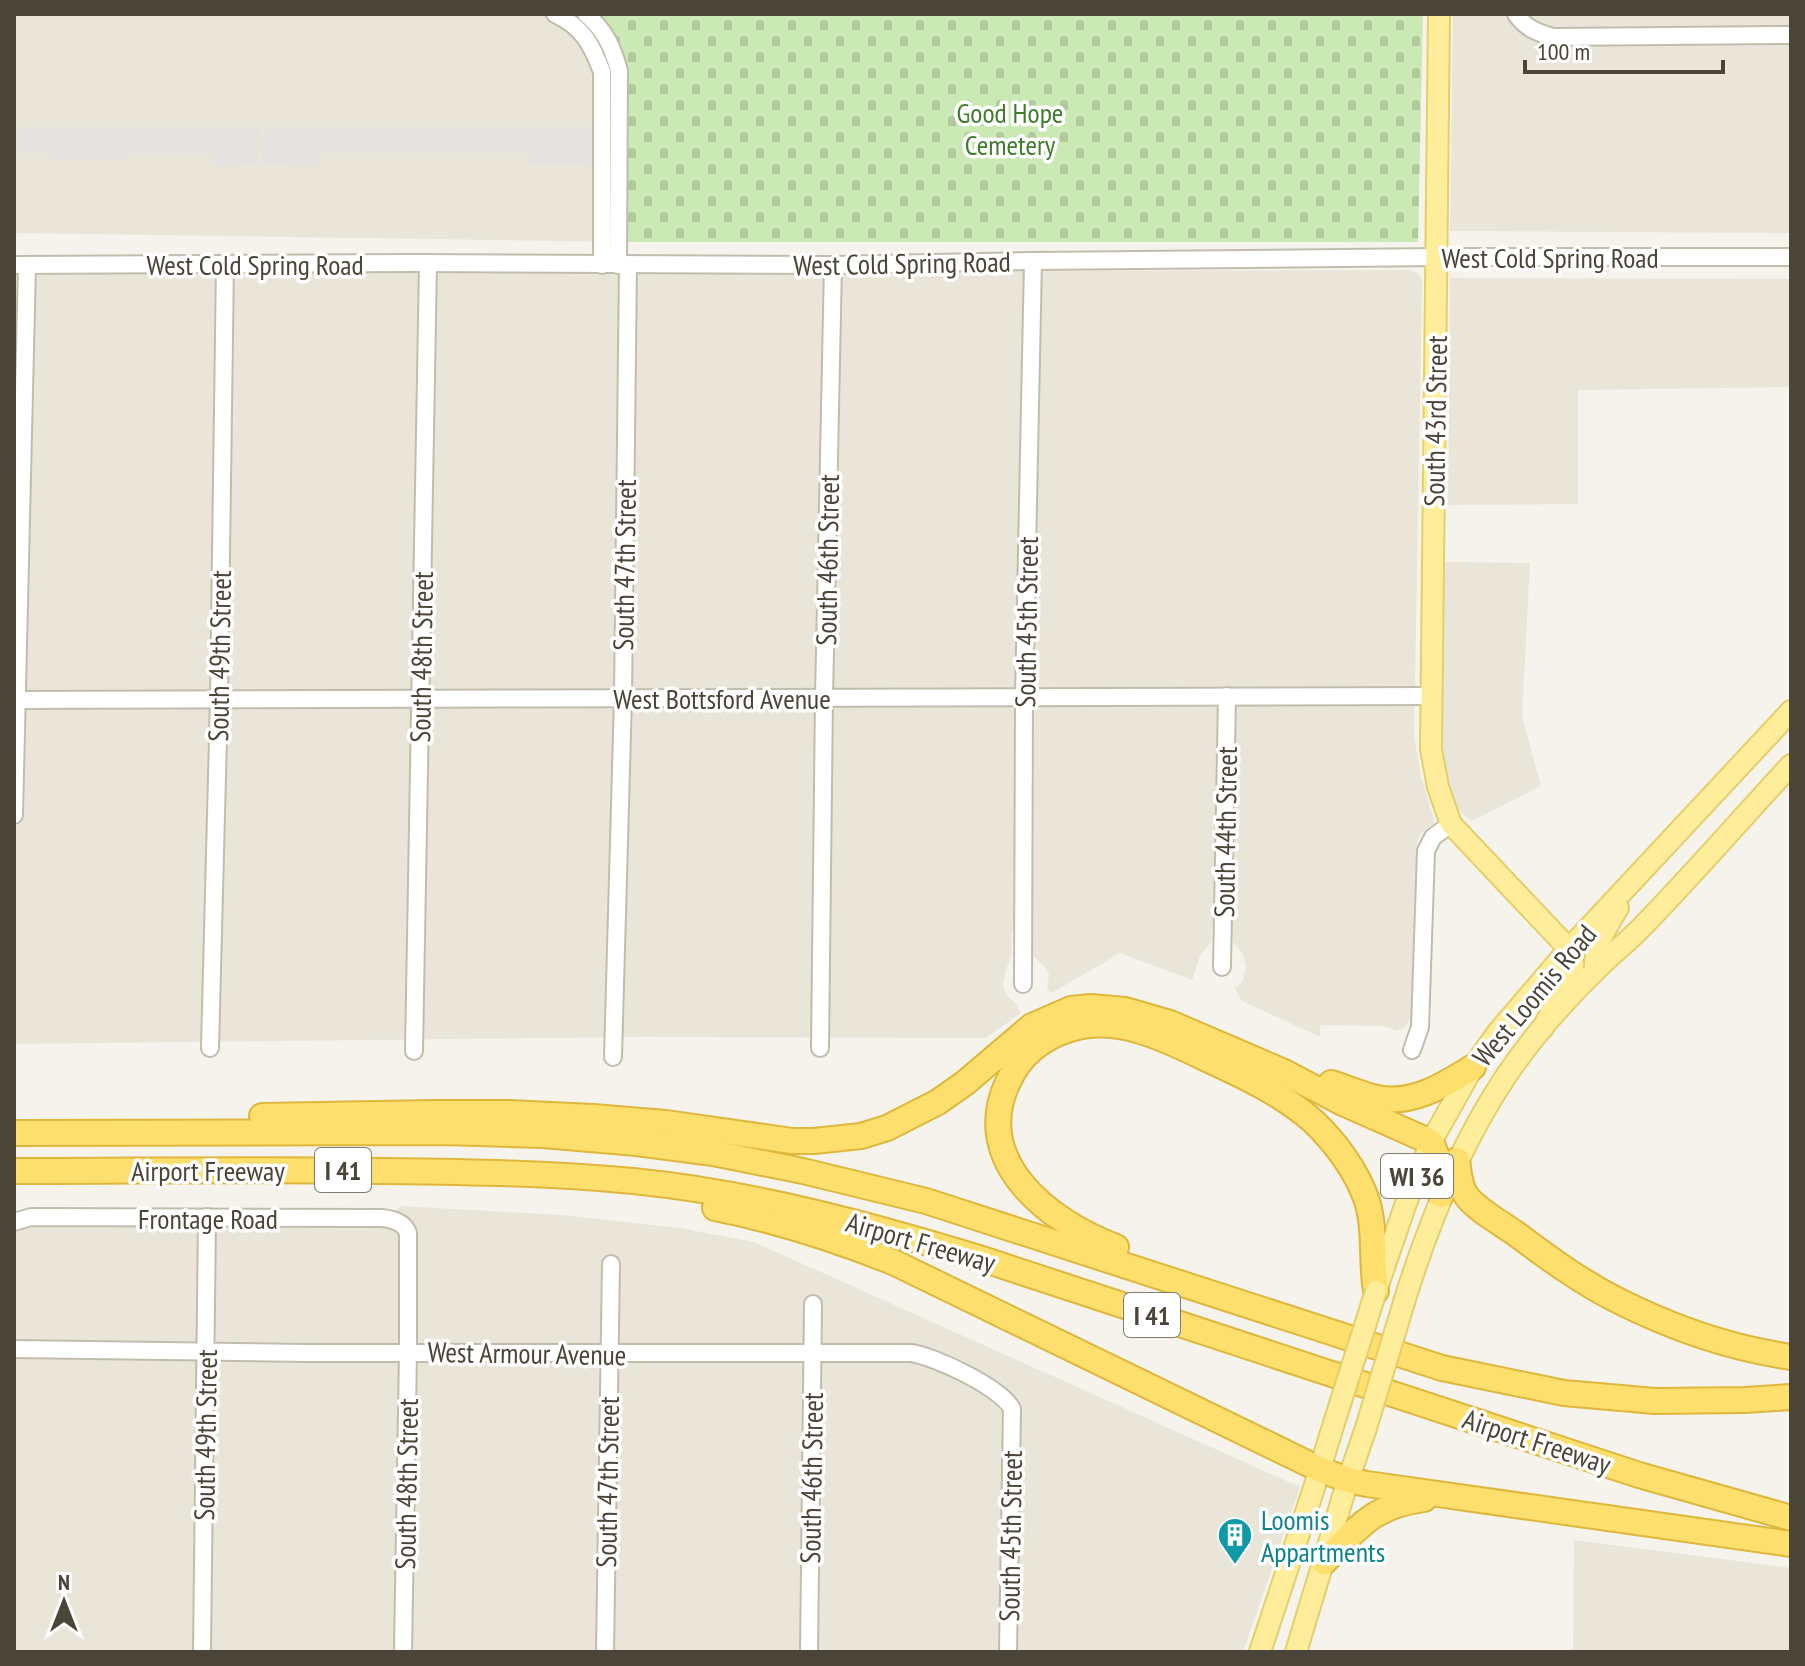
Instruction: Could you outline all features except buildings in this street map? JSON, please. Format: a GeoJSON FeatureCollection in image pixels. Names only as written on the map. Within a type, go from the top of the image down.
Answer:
{"type":"FeatureCollection","features":[{"type":"Feature","properties":{"kind":"highway"},"geometry":{"type":"LineString","coordinates":[[189,1132],[207,1117],[509,1113],[666,1123],[792,1141],[861,1136],[887,1128],[938,1102],[1032,1026],[1071,1009],[1091,1007],[1125,1010],[1170,1023],[1282,1071],[1343,1103],[1431,1142],[1438,1159],[1441,1195]]}},
{"type":"Feature","properties":{"kind":"highway"},"geometry":{"type":"LineString","coordinates":[[1299,1322],[1259,1299],[1090,1236],[1068,1225],[1026,1191],[1009,1165],[1000,1136],[999,1108],[1002,1093],[1022,1058],[1054,1035],[1073,1028],[1112,1025],[1161,1038],[1283,1098],[1328,1136],[1358,1181],[1371,1217],[1376,1291]]}},
{"type":"Feature","properties":{"kind":"highway"},"geometry":{"type":"LineString","coordinates":[[1282,1071],[1387,1099],[1415,1097],[1473,1067]]}},
{"type":"Feature","properties":{"kind":"highway","name":"Airport Freeway"},"geometry":{"type":"LineString","coordinates":[[14,1133],[444,1132],[543,1135],[713,1153],[926,1201],[1442,1368],[1564,1393],[1655,1401],[1791,1397]]}},
{"type":"Feature","properties":{"kind":"highway"},"geometry":{"type":"LineString","coordinates":[[1457,1160],[1461,1185],[1468,1199],[1614,1299],[1709,1338],[1744,1349],[1791,1357]]}},
{"type":"Feature","properties":{"kind":"highway","name":"Airport Freeway"},"geometry":{"type":"LineString","coordinates":[[14,1171],[501,1172],[635,1181],[761,1200],[893,1231],[1639,1475],[1791,1518]]}},
{"type":"Feature","properties":{"kind":"highway"},"geometry":{"type":"LineString","coordinates":[[501,1172],[539,1188],[641,1197],[720,1209],[773,1221],[854,1247],[893,1262],[1319,1469],[1348,1480],[1791,1544]]}},
{"type":"Feature","properties":{"kind":"highway"},"geometry":{"type":"LineString","coordinates":[[1324,1562],[1382,1509],[1407,1501],[1447,1496]]}},
{"type":"Feature","properties":{"kind":"main road","name":"South 43rd Street"},"geometry":{"type":"LineString","coordinates":[[1439,14],[1430,730],[1433,759],[1438,787],[1451,824],[1569,949]]}},
{"type":"Feature","properties":{"kind":"main road","name":"West Loomis Road"},"geometry":{"type":"LineString","coordinates":[[1260,1652],[1406,1203],[1431,1142],[1473,1067],[1498,1032],[1569,949],[1791,711]]}},
{"type":"Feature","properties":{"kind":"main road","name":"West Loomis Road"},"geometry":{"type":"LineString","coordinates":[[1296,1652],[1422,1244],[1457,1160],[1500,1085],[1543,1028],[1595,970],[1638,931],[1791,765]]}},
{"type":"Feature","properties":{"kind":"main road"},"geometry":{"type":"LineString","coordinates":[[1595,970],[1594,960],[1604,932],[1635,878]]}},
{"type":"Feature","properties":{"kind":"main road"},"geometry":{"type":"LineString","coordinates":[[1543,1028],[1572,972],[1569,949]]}},
{"type":"Feature","properties":{"kind":"street"},"geometry":{"type":"LineString","coordinates":[[555,14],[582,33],[610,72]]}},
{"type":"Feature","properties":{"kind":"street"},"geometry":{"type":"LineString","coordinates":[[586,14],[603,31],[613,50],[610,72]]}},
{"type":"Feature","properties":{"kind":"street"},"geometry":{"type":"LineString","coordinates":[[1516,14],[1534,31],[1553,37],[1791,35]]}},
{"type":"Feature","properties":{"kind":"street","name":"South 47th Street"},"geometry":{"type":"LineString","coordinates":[[610,72],[623,698],[613,1057]]}},
{"type":"Feature","properties":{"kind":"street","name":"West Cold Spring Road"},"geometry":{"type":"LineString","coordinates":[[20,265],[833,265],[1438,257],[1791,257]]}},
{"type":"Feature","properties":{"kind":"street","name":"South 45th Street"},"geometry":{"type":"LineString","coordinates":[[1023,984],[1024,697],[1033,261]]}},
{"type":"Feature","properties":{"kind":"street","name":"South 48th Street"},"geometry":{"type":"LineString","coordinates":[[414,1051],[428,263]]}},
{"type":"Feature","properties":{"kind":"street","name":"South 49th Street"},"geometry":{"type":"LineString","coordinates":[[210,1048],[225,264]]}},
{"type":"Feature","properties":{"kind":"street"},"geometry":{"type":"LineString","coordinates":[[14,815],[20,265]]}},
{"type":"Feature","properties":{"kind":"street","name":"South 46th Street"},"geometry":{"type":"LineString","coordinates":[[820,1048],[833,265]]}},
{"type":"Feature","properties":{"kind":"street","name":"South 44th Street"},"geometry":{"type":"LineString","coordinates":[[1222,967],[1227,696]]}},
{"type":"Feature","properties":{"kind":"street","name":"West Bottsford Avenue"},"geometry":{"type":"LineString","coordinates":[[15,700],[1431,696]]}},
{"type":"Feature","properties":{"kind":"street"},"geometry":{"type":"LineString","coordinates":[[1412,1050],[1420,1027],[1426,851],[1433,837],[1451,824]]}},
{"type":"Feature","properties":{"kind":"street","name":"Frontage Road"},"geometry":{"type":"LineString","coordinates":[[14,1222],[31,1217],[207,1217],[382,1218],[401,1223]]}},
{"type":"Feature","properties":{"kind":"street","name":"South 49th Street"},"geometry":{"type":"LineString","coordinates":[[202,1652],[207,1217]]}},
{"type":"Feature","properties":{"kind":"street","name":"South 48th Street"},"geometry":{"type":"LineString","coordinates":[[401,1223],[408,1233],[403,1652]]}},
{"type":"Feature","properties":{"kind":"street","name":"South 47th Street"},"geometry":{"type":"LineString","coordinates":[[605,1652],[611,1264]]}},
{"type":"Feature","properties":{"kind":"street","name":"South 46th Street"},"geometry":{"type":"LineString","coordinates":[[809,1652],[813,1304]]}},
{"type":"Feature","properties":{"kind":"street","name":"West Armour Avenue"},"geometry":{"type":"LineString","coordinates":[[14,1349],[308,1353],[911,1353],[928,1356],[996,1393],[1009,1404],[1012,1419]]}},
{"type":"Feature","properties":{"kind":"street","name":"South 45th Street"},"geometry":{"type":"LineString","coordinates":[[1008,1652],[1012,1419]]}},
{"type":"Feature","properties":{"kind":"shaded area"},"geometry":{"type":"Polygon","coordinates":[[[14,14],[597,14],[613,31],[626,79],[628,242],[14,233],[14,14]]]}},
{"type":"Feature","properties":{"kind":"shaded area"},"geometry":{"type":"Polygon","coordinates":[[[1455,14],[1791,14],[1791,233],[1450,231],[1455,14]]]}},
{"type":"Feature","properties":{"kind":"shaded area"},"geometry":{"type":"Polygon","coordinates":[[[259,127],[258,165],[213,166],[212,154],[128,154],[127,159],[50,160],[49,152],[14,153],[14,128],[259,127]]]}},
{"type":"Feature","properties":{"kind":"shaded area"},"geometry":{"type":"Polygon","coordinates":[[[264,127],[591,127],[590,164],[529,164],[528,153],[319,153],[318,166],[263,165],[264,127]]]}},
{"type":"Feature","properties":{"kind":"shaded area"},"geometry":{"type":"Polygon","coordinates":[[[1410,270],[1419,274],[1422,280],[1414,736],[1421,777],[1434,819],[1417,842],[1413,1005],[1412,1016],[1405,1027],[1397,1031],[1384,1026],[1320,1025],[1320,1037],[1242,1001],[1234,987],[1243,981],[1246,967],[1243,954],[1232,942],[1232,905],[1214,904],[1211,942],[1200,956],[1192,980],[1120,953],[1052,993],[1047,990],[1049,974],[1031,954],[1029,931],[1012,930],[1011,956],[1003,985],[1021,1013],[986,1038],[640,1037],[14,1044],[14,273],[1410,270]]]}},
{"type":"Feature","properties":{"kind":"shaded area"},"geometry":{"type":"Polygon","coordinates":[[[1450,278],[1791,279],[1791,387],[1578,390],[1578,504],[1448,505],[1450,278]]]}},
{"type":"Feature","properties":{"kind":"shaded area"},"geometry":{"type":"Polygon","coordinates":[[[1444,562],[1530,563],[1522,716],[1541,786],[1472,821],[1459,811],[1447,781],[1442,741],[1444,562]]]}},
{"type":"Feature","properties":{"kind":"shaded area"},"geometry":{"type":"Polygon","coordinates":[[[400,1206],[562,1215],[680,1228],[754,1242],[1300,1487],[1243,1652],[14,1652],[14,1222],[385,1225],[400,1206]]]}},
{"type":"Feature","properties":{"kind":"shaded area"},"geometry":{"type":"Polygon","coordinates":[[[1574,1540],[1791,1568],[1791,1652],[1573,1652],[1574,1540]]]}},
{"type":"Feature","properties":{"kind":"green space","name":"Good Hope Cemetery"},"geometry":{"type":"Polygon","coordinates":[[[597,14],[1423,14],[1418,242],[628,242],[626,79],[613,31],[597,14]]]}},
{"type":"Feature","properties":{"kind":"place","name":"Loomis Appartments"},"geometry":{"type":"Point","coordinates":[1235,1566]}}]}
